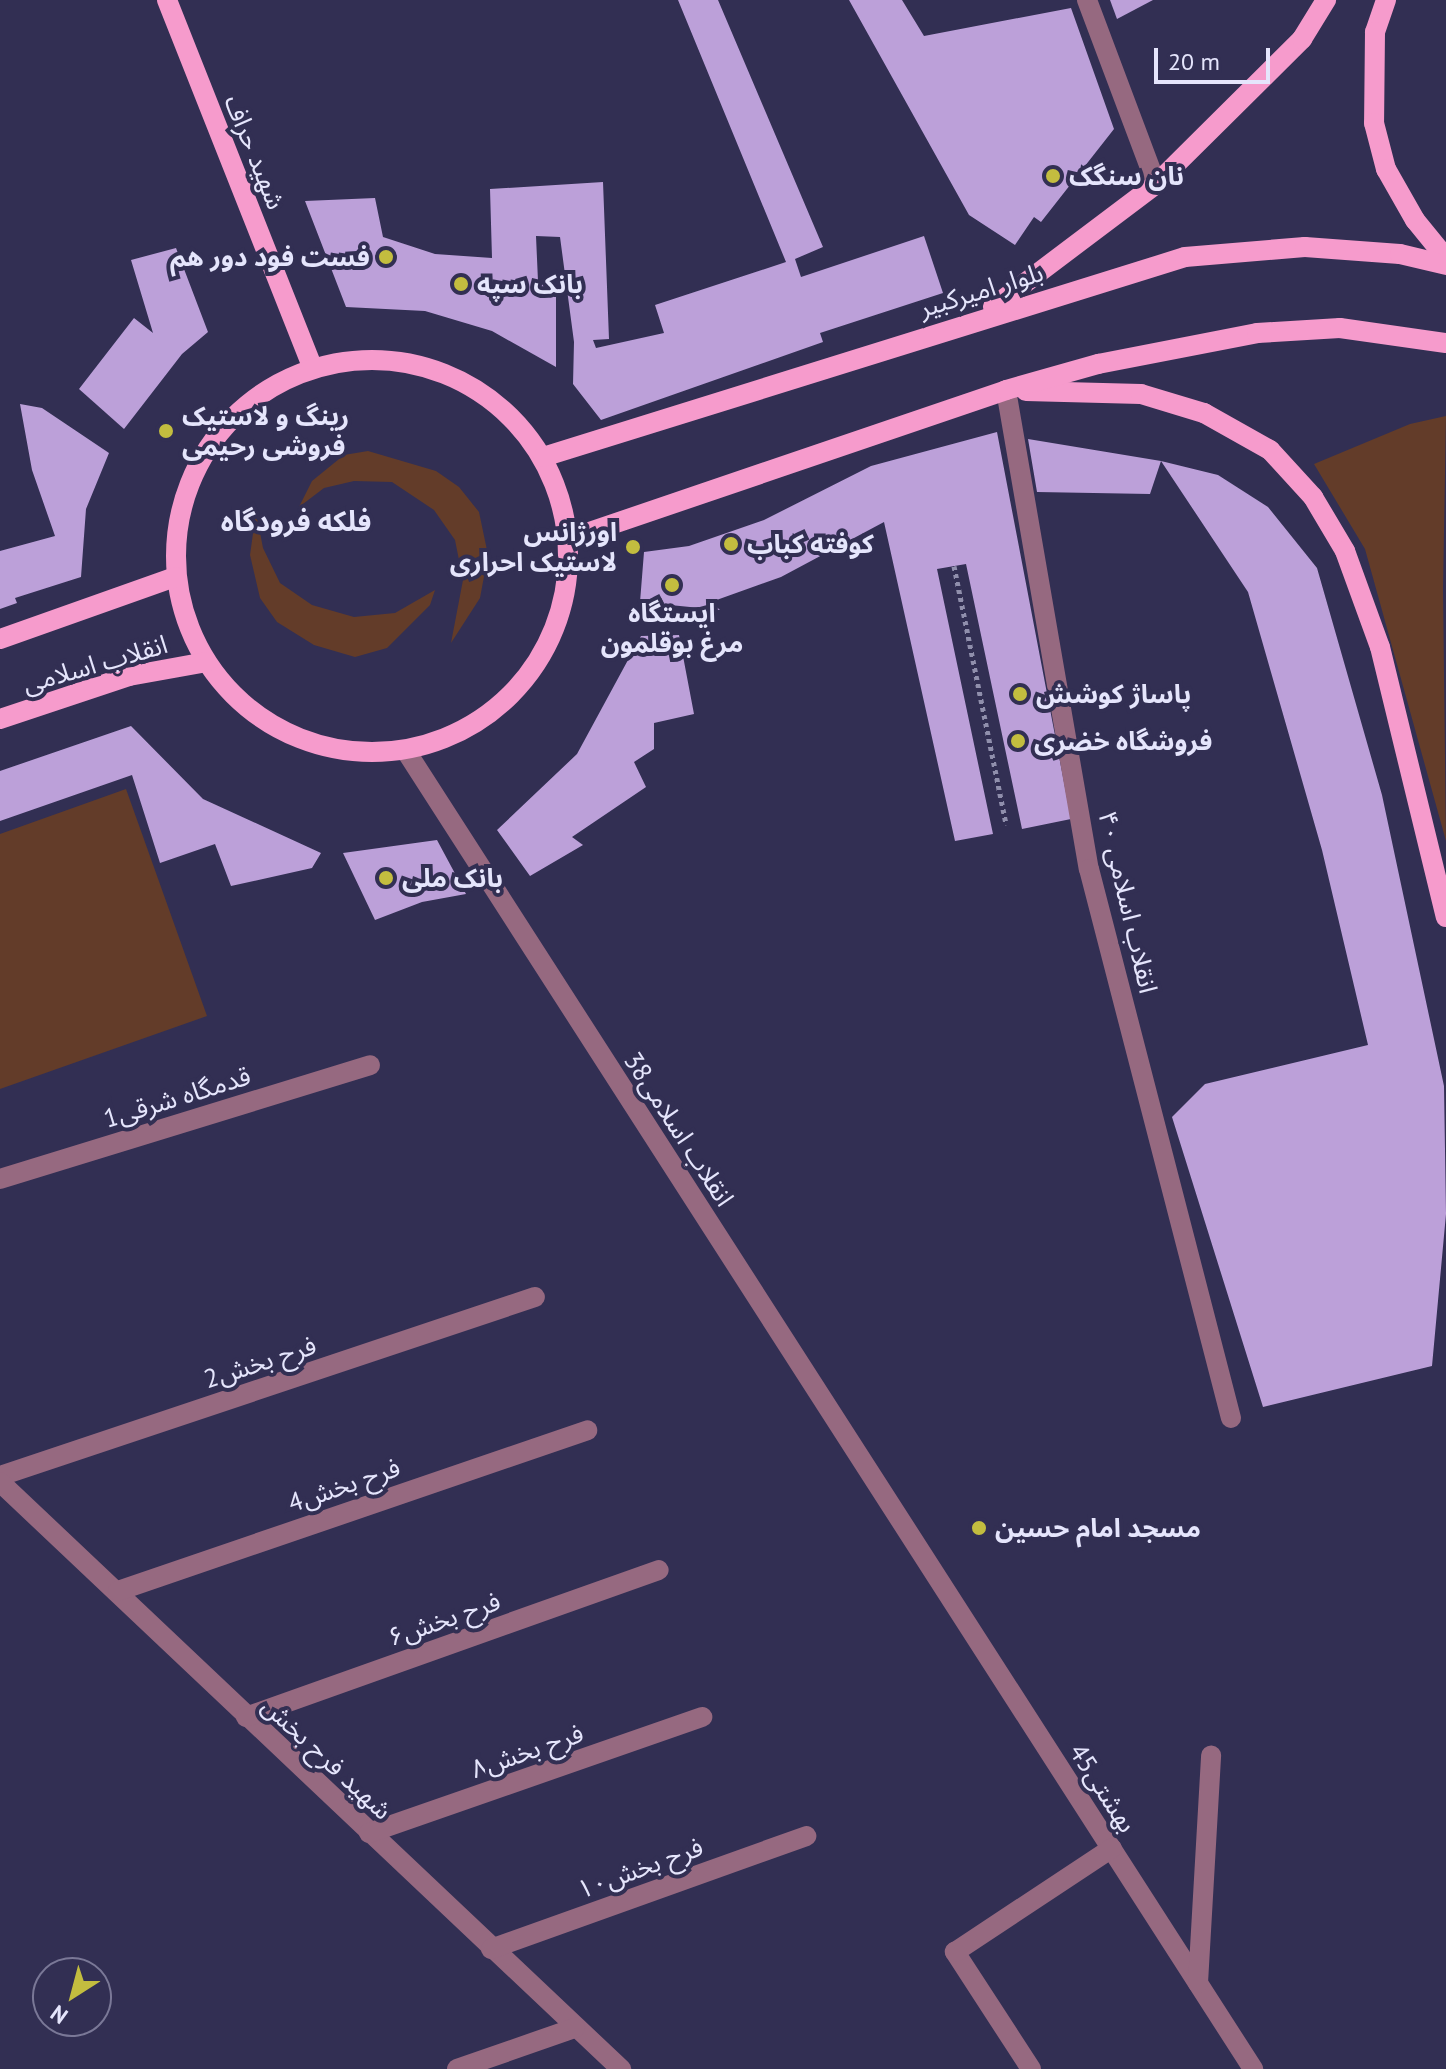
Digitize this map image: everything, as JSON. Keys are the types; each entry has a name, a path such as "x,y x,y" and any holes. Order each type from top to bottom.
{"main road":[{"name":"شهید حراف","path":"167,0 312,367"},
{"path":"981,316 1156,184 1302,39 1326,0"},
{"path":"1386,0 1375,32 1374,123 1386,169 1415,220 1446,258"},
{"name":"بلوار امیرکبیر","path":"543,457 981,316 1185,257 1255,248 1354,250 1446,265"},
{"path":"569,539 1006,390 1098,364 1257,333 1340,328 1446,343"},
{"path":"365,358 417,364 468,383 511,415 543,457 561,497 569,539 565,598 545,652 518,687 461,733 406,751 348,752 292,736 244,706 206,662 191,636 175,577 179,510 206,447 252,399 312,367 365,358"},
{"path":"1006,390 1141,394 1204,413 1270,450 1313,497 1345,551 1380,647 1446,917"},
{"name":"انقلاب اسلامی","path":"0,639 175,577"},
{"name":"انقلاب اسلامی","path":"0,719 129,676 206,662"}],"street":[{"path":"1087,0 1156,184"},
{"name":"انقلاب اسلامی ۴۰","path":"1006,390 1089,869 1231,1418"},
{"name":"38انقلاب اسلامی","path":"406,751 910,1535"},
{"name":"1قدمگاه شرقی","path":"0,1179 370,1065"},
{"name":"2فرح بخش","path":"0,1476 535,1297"},
{"name":"4فرح بخش","path":"118,1591 587,1430"},
{"name":"شهید فرح بخش","path":"0,1482 621,2069"},
{"name":"بهشتی45","path":"910,1535 1253,2069"},
{"name":"فرح بخش۶","path":"246,1717 659,1570"},
{"name":"فرح بخش۸","path":"369,1833 702,1717"},
{"path":"1198,1983 1211,1755"},
{"name":"فرح بخش۱۰","path":"491,1949 806,1836"},
{"path":"1031,2069 955,1952 1112,1848"},
{"path":"457,2069 575,2028"}],"path":[{"path":"954,566 1006,825"}],"shaded area":[{"path":"1446,416 1443,590 1446,841 1365,549 1314,464 1410,424"},
{"path":"368,451 436,471 459,487 479,512 488,555 480,598 451,643 463,580 455,540 434,510 392,482 354,481 324,488 299,507 312,481 344,455"},
{"path":"256,512 263,548 280,583 312,605 354,617 395,613 435,590 430,605 387,648 355,657 314,645 277,622 260,598 250,555"},
{"path":"126,789 207,1016 0,1089 0,834"}],"building":[{"path":"678,0 718,0 823,247 795,259 801,277 924,236 943,293 820,333 823,342 601,420 573,384 574,342 560,237 536,236 538,281 556,280 556,367 492,331 425,311 346,307 305,201 375,198 383,237 435,254 492,258 490,189 603,182 609,339 593,340 596,348 664,333 655,305 786,262"},
{"path":"849,0 902,0 924,36 1071,8 1114,129 1041,222 1034,217 1015,245 969,215"},
{"path":"1110,0 1153,0 1117,19"},
{"path":"176,248 208,332 182,354 124,429 79,389 134,318 153,333 131,260"},
{"path":"20,404 42,408 109,453 86,509 81,577 15,598 17,603 0,609 0,551 55,536 32,470"},
{"name":"پاساژ کوشش","path":"997,432 1071,819 1022,829 966,564 937,569 993,834 955,841 884,522 781,577 711,602 720,610 640,602 644,552 689,546 764,520 871,466"},
{"path":"1028,439 1161,461 1150,494 1037,492"},
{"path":"1161,461 1218,475 1268,507 1317,568 1382,795 1444,1086 1446,1214 1432,1366 1263,1407 1172,1117 1205,1084 1368,1045 1322,850 1248,592"},
{"path":"679,635 694,714 654,723 654,749 634,762 646,787 572,837 583,845 530,876 497,830 577,754 641,636"},
{"path":"131,726 203,799 321,853 312,868 231,886 215,844 160,863 132,775 0,821 0,771"},
{"name":"بانک ملی","path":"437,840 466,894 422,902 375,920 343,853"}],"place":[{"name":"نان سنگک","path":"1053,176"},
{"name":"فست فود دور هم","path":"386,257"},
{"name":"بانک سپه","path":"461,284"},
{"name":"رینگ و لاستیک فروشی رحیمی","path":"166,431"},
{"name":"کوفته کباب","path":"731,544"},
{"name":"اورژانس لاستیک احرارى","path":"633,547"},
{"name":"ایستگاه مرغ بوقلمون","path":"672,585"},
{"name":"پاساژ کوشش","path":"1020,694"},
{"name":"فروشگاه خضری","path":"1018,741"},
{"name":"بانک ملی","path":"386,878"},
{"name":"مسجد امام حسین","path":"979,1528"}],"district":[{"name":"فلکه فرودگاه","path":"296,521"}]}
